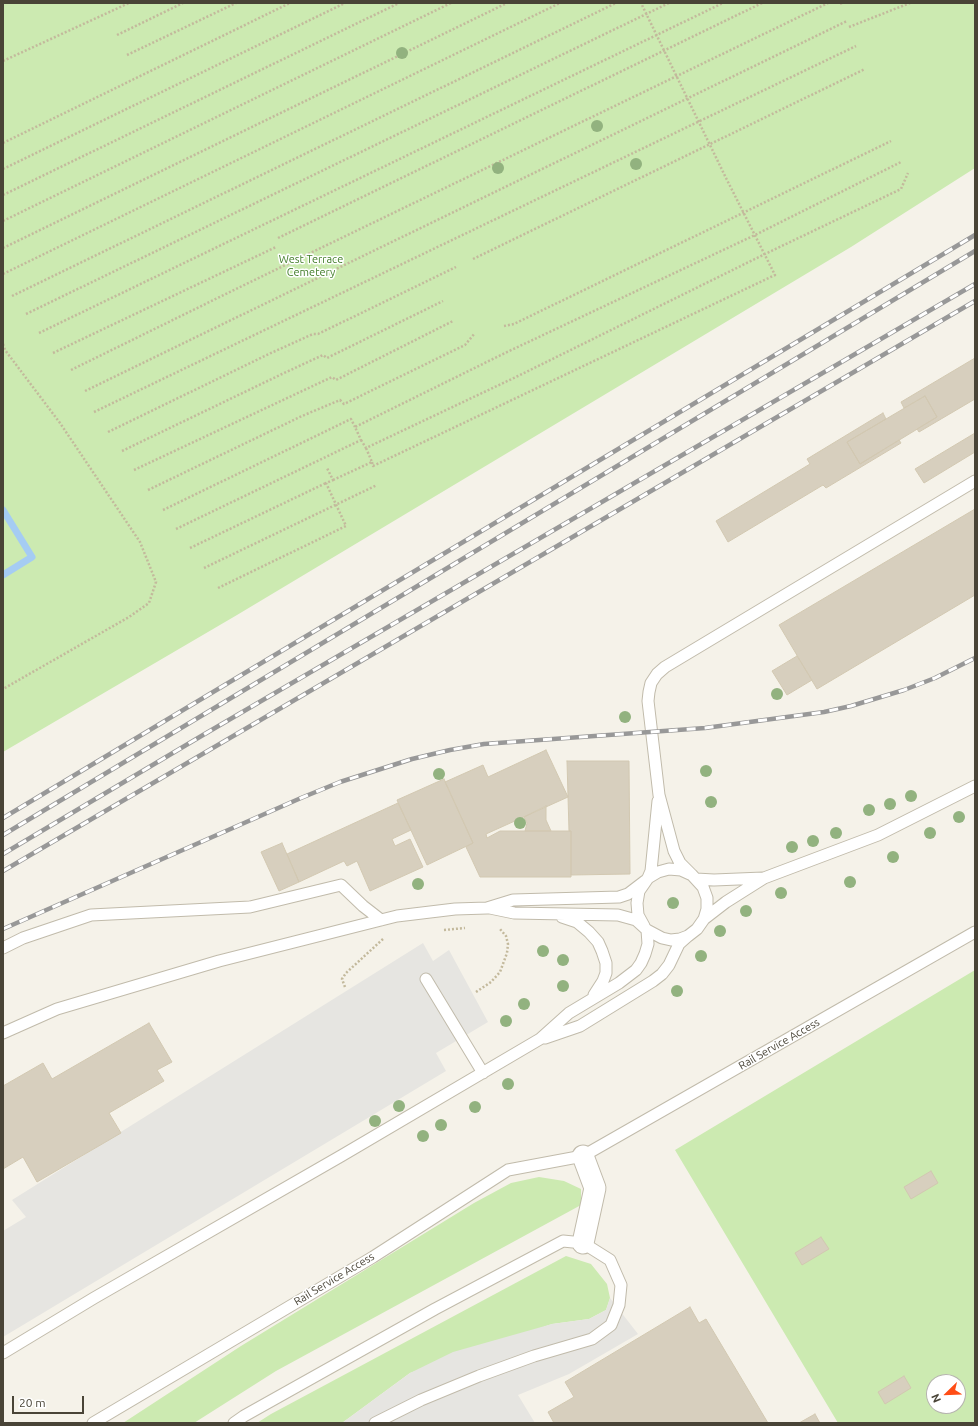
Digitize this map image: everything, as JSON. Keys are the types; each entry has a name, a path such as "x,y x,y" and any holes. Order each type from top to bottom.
{"street":[{"path":"583,1156 595,1188 583,1243"}],"lane":[{"path":"540,1039 580,1026 653,981 662,974 669,965 679,944 698,929 704,919 707,909 707,898 703,887 680,863 674,852 659,795 648,701 651,683 657,674 665,667 975,481"},
{"path":"704,919 726,902 764,878 878,835 975,786"},
{"path":"3,1353 94,1298 341,1156 540,1039 569,1013 619,983 638,966 645,954 648,944 645,928 638,915 637,903 639,891 651,871 659,795"},
{"path":"487,908 513,900 619,897 628,894 658,872 669,869 681,870 694,877 714,880 764,878"},
{"path":"3,948 23,938 91,915 250,907 341,885 380,920"},
{"path":"3,1033 57,1009 219,960 397,916 448,910 487,908 514,913 618,915 636,920 645,928 662,938 671,940 688,936"},
{"path":"547,914 564,917 577,922 598,942 606,963 606,973 604,981 590,1000"},
{"name":"Rail Service Access","path":"93,1423 373,1257 508,1170 583,1156 975,932"},
{"path":"426,979 482,1073"},
{"path":"234,1423 415,1320 563,1241 583,1243 610,1260 621,1284 619,1305 611,1325 592,1339 534,1356 479,1376 421,1400 375,1423"}],"path":[{"path":"3,61 129,3"},
{"path":"117,35 182,3"},
{"path":"127,55 236,3"},
{"path":"3,142 290,3"},
{"path":"3,168 345,3"},
{"path":"3,195 399,3"},
{"path":"3,221 451,3"},
{"path":"3,248 507,3"},
{"path":"3,274 560,3"},
{"path":"12,296 616,3"},
{"path":"163,510 352,419 373,466 775,275 698,122 641,3"},
{"path":"26,314 669,3"},
{"path":"39,334 723,3"},
{"path":"278,238 762,3"},
{"path":"71,370 828,3"},
{"path":"849,27 910,3"},
{"path":"85,391 847,21"},
{"path":"94,412 856,46"},
{"path":"472,259 866,69"},
{"path":"504,326 514,324 891,141"},
{"path":"355,427 505,353 755,235 901,162"},
{"path":"366,448 518,376 765,254 901,189 908,173"},
{"path":"53,353 276,246"},
{"path":"108,432 271,352 313,334 318,334 456,267"},
{"path":"122,451 322,355 327,358 444,301"},
{"path":"134,470 332,376 336,380 453,321"},
{"path":"148,490 302,416 340,400 344,404 465,345 475,333"},
{"path":"3,344 5,350 60,423 140,542 156,582 149,602 129,618 3,689"},
{"path":"176,529 361,440"},
{"path":"190,548 372,462"},
{"path":"327,468 332,480"},
{"path":"218,588 346,526 326,483"},
{"path":"204,568 377,485"},
{"path":"439,931 470,928"},
{"path":"476,992 491,982 500,972 507,953 508,944 506,936 502,930 497,928"},
{"path":"345,986 342,979 346,973 386,936"}],"green space":[{"name":"West Terrace Cemetery","path":"3,3 975,3 975,168 851,247 237,615 3,752"},
{"path":"975,970 975,1423 838,1423 675,1150"},
{"path":"539,1177 564,1181 581,1189 581,1205 276,1371 194,1423 123,1423 241,1346 474,1203 511,1183"},
{"path":"566,1256 591,1264 607,1284 610,1298 606,1310 589,1319 552,1324 410,1373 342,1423 257,1423 271,1414"}],"shaded area":[{"path":"423,943 433,961 449,950 488,1022 436,1053 446,1071 3,1337 3,1231 26,1217 12,1200"},
{"path":"610,1298 638,1334 569,1374 518,1395 535,1423 342,1423 410,1373 453,1352 552,1324 589,1319 606,1310"}],"building":[{"path":"975,358 975,399 919,432 917,429 937,417 925,396 904,408 901,402"},
{"path":"925,396 937,417 860,464 847,442"},
{"path":"883,413 886,419 847,442 860,464 899,440 901,443 826,488 823,485 728,542 716,521 810,464 807,459"},
{"path":"975,433 975,452 924,483 915,469"},
{"path":"975,509 975,595 817,689 779,625"},
{"path":"797,656 812,680 787,695 772,671"},
{"path":"546,750 568,797 486,834 487,838 500,831 571,831 571,877 480,877 466,847 473,843 445,782 483,765 488,777"},
{"path":"567,761 629,761 630,874 571,875 571,831 569,831"},
{"path":"444,779 473,843 427,865 397,800"},
{"path":"398,803 411,830 392,839 395,846 410,839 423,867 370,891 357,861 347,866 344,861 299,882 287,854"},
{"path":"546,806 546,820 551,831 525,831 527,823 524,817"},
{"path":"282,843 299,882 279,891 261,852"},
{"path":"149,1023 172,1062 157,1070 164,1081 109,1113 121,1133 37,1182 23,1157 3,1169 3,1086 43,1063 52,1079"},
{"path":"931,1171 938,1183 911,1199 904,1187"},
{"path":"821,1237 829,1249 802,1265 795,1253"},
{"path":"690,1307 699,1323 706,1319 768,1423 554,1423 548,1412 574,1397 565,1382"},
{"path":"904,1376 911,1388 885,1404 878,1392"},
{"path":"815,1414 820,1423 799,1423"}],"waterway":[{"path":"3,510 32,557 3,575"}],"railway":[{"path":"3,818 975,235"},
{"path":"3,835 975,251"},
{"path":"3,854 203,735 975,284"},
{"path":"3,871 975,301"},
{"path":"3,929 301,798 340,782 412,759 484,744 705,728 824,712 851,706 904,690 935,678 975,658"}]}
